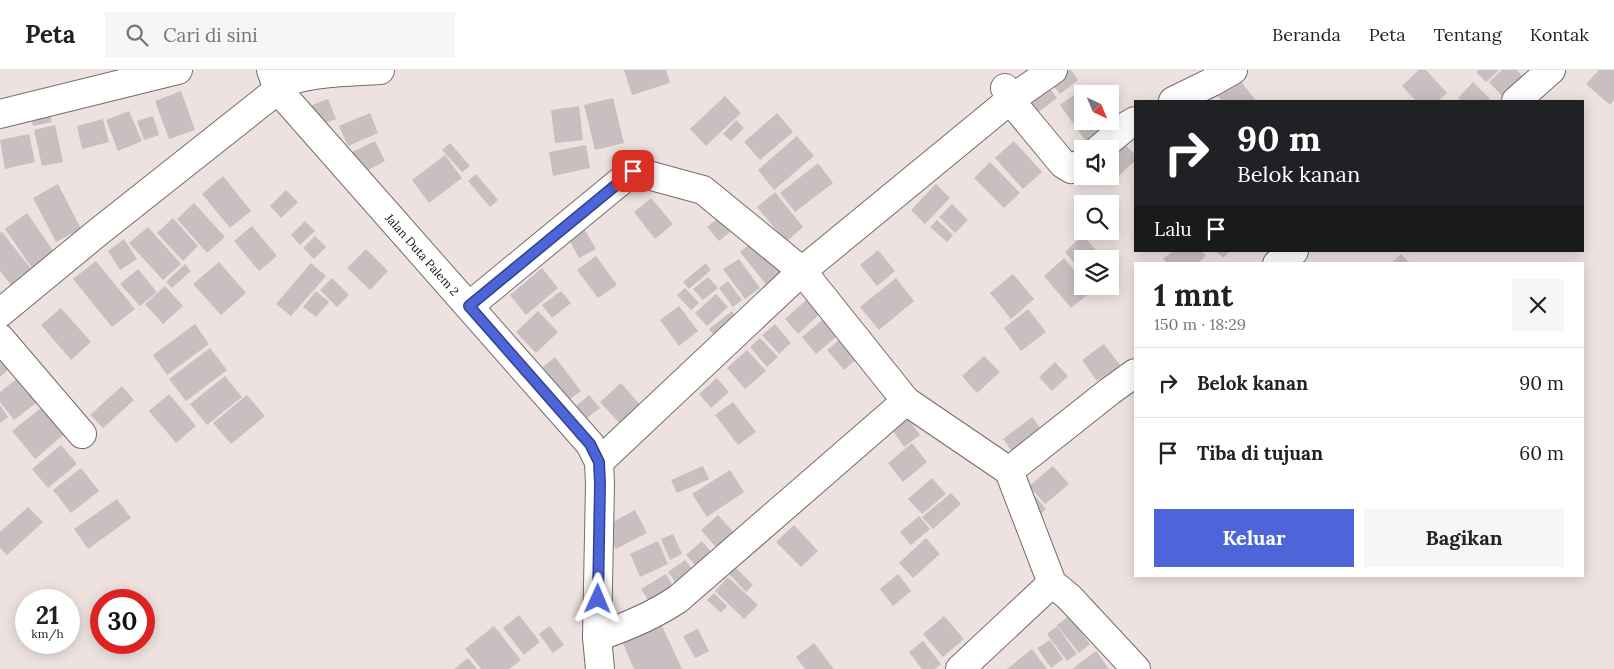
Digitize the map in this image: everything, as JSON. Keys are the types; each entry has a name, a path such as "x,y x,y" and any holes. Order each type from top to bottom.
{"street":[{"path":"0,114 178,70"},
{"path":"0,312 97,233 275,80 289,81 297,78 380,70"},
{"path":"599,462 802,271 1007,94 1053,70"},
{"path":"1176,100 1233,70"},
{"path":"1517,100 1551,70"},
{"name":"Jalan Duta Palem 2","path":"275,80 590,444 599,462 600,484 598,637 600,669"},
{"path":"1007,94 1062,164 1071,169 1074,167"},
{"path":"1112,140 1133,125"},
{"path":"469,306 633,171 703,190 802,271 906,401 1009,471 1052,583 1069,597 1136,669"},
{"path":"1263,252 1274,262"},
{"path":"1279,262 1293,252"},
{"path":"0,338 82,434"},
{"path":"1009,471 1134,374"},
{"path":"598,637 660,611 678,599 906,401"},
{"path":"960,669 1052,583"}],"building":[{"path":"624,70 666,70 670,83 632,95"},
{"path":"1069,70 1078,80 1060,94 1052,84"},
{"path":"1419,70 1426,70 1447,93 1439,100 1415,100 1402,86"},
{"path":"1479,70 1499,70 1486,82 1476,72"},
{"path":"1502,70 1517,70 1524,78 1503,97 1489,82"},
{"path":"1599,70 1614,70 1614,101 1610,105 1586,84"},
{"path":"1240,80 1255,100 1221,100 1218,96"},
{"path":"1044,81 1057,98 1029,119 1016,102"},
{"path":"1473,82 1490,99 1460,100 1458,98"},
{"path":"181,91 195,130 169,139 155,101"},
{"path":"1074,95 1074,125 1060,105"},
{"path":"725,96 741,113 706,146 690,129"},
{"path":"613,98 624,143 595,150 584,105"},
{"path":"328,99 336,119 315,127 307,107"},
{"path":"579,106 583,140 555,143 551,110"},
{"path":"129,111 142,141 118,151 106,120"},
{"path":"50,113 52,122 33,126 31,117"},
{"path":"370,113 378,133 348,146 339,126"},
{"path":"777,113 793,132 760,160 744,142"},
{"path":"153,116 159,135 144,140 137,121"},
{"path":"103,119 109,142 82,149 77,126"},
{"path":"736,120 744,128 731,141 723,134"},
{"path":"55,125 63,162 42,166 34,130"},
{"path":"1078,130 1109,130 1111,133 1100,140 1085,140"},
{"path":"29,134 35,162 5,169 0,140"},
{"path":"797,136 814,156 774,190 758,170"},
{"path":"1118,136 1134,154 1134,162 1119,175 1119,140 1116,140"},
{"path":"375,141 385,161 359,175 348,154"},
{"path":"1014,141 1042,172 1023,189 995,158"},
{"path":"450,143 470,166 462,172 442,150"},
{"path":"586,145 590,168 553,176 549,152"},
{"path":"445,155 462,178 429,203 412,180"},
{"path":"990,162 1020,193 1004,208 974,178"},
{"path":"818,163 833,183 795,212 780,193"},
{"path":"476,174 498,200 490,207 468,181"},
{"path":"223,176 251,211 230,228 202,194"},
{"path":"58,184 81,229 56,242 33,198"},
{"path":"936,184 950,198 925,224 911,210"},
{"path":"286,190 298,202 281,218 270,206"},
{"path":"775,192 803,227 786,242 757,207"},
{"path":"651,198 673,224 655,239 634,212"},
{"path":"194,203 225,237 207,253 177,219"},
{"path":"952,204 968,220 955,233 939,217"},
{"path":"27,213 54,252 32,268 5,229"},
{"path":"173,218 198,246 183,261 157,233"},
{"path":"718,218 730,232 719,241 707,227"},
{"path":"937,220 953,235 947,242 930,227"},
{"path":"305,221 315,231 300,245 291,235"},
{"path":"252,226 277,256 259,271 234,241"},
{"path":"148,227 181,264 163,280 129,243"},
{"path":"585,230 596,249 579,258 569,239"},
{"path":"2,232 32,270 12,286 0,271 0,233"},
{"path":"315,236 326,247 314,259 303,248"},
{"path":"124,239 137,259 120,270 108,251"},
{"path":"755,240 784,276 769,288 740,252"},
{"path":"1078,240 1087,240 1096,250 1074,250 1074,263 1065,252"},
{"path":"366,249 388,271 370,290 347,268"},
{"path":"878,250 895,271 877,286 860,265"},
{"path":"1172,252 1203,252 1206,256 1199,262 1166,262 1163,259"},
{"path":"1217,252 1229,252 1223,258"},
{"path":"1401,254 1409,262 1392,262"},
{"path":"596,256 617,285 598,298 577,270"},
{"path":"1064,258 1074,270 1074,295 1087,295 1071,308 1044,276"},
{"path":"739,259 760,288 745,299 723,269"},
{"path":"96,261 135,309 112,327 73,279"},
{"path":"219,262 246,293 221,315 193,284"},
{"path":"311,263 326,276 291,316 276,304"},
{"path":"706,263 711,270 689,289 683,282"},
{"path":"185,264 191,271 172,288 166,282"},
{"path":"542,268 558,288 526,315 510,295"},
{"path":"138,269 157,292 140,306 120,284"},
{"path":"1013,274 1034,299 1011,319 990,293"},
{"path":"708,277 718,288 703,300 693,289"},
{"path":"332,278 349,295 337,307 320,290"},
{"path":"896,278 914,301 879,330 860,307"},
{"path":"728,281 742,300 733,307 719,288"},
{"path":"165,286 183,306 163,324 145,304"},
{"path":"685,288 699,303 691,310 677,295"},
{"path":"316,291 329,302 316,317 303,307"},
{"path":"561,291 571,303 552,318 542,305"},
{"path":"716,294 728,307 707,326 695,313"},
{"path":"812,295 825,309 798,334 785,319"},
{"path":"679,306 698,331 679,346 660,320"},
{"path":"61,308 91,342 71,360 41,325"},
{"path":"1028,309 1046,332 1021,351 1004,328"},
{"path":"538,311 558,332 536,353 516,332"},
{"path":"732,311 738,319 715,336 709,329"},
{"path":"828,315 842,332 816,354 802,337"},
{"path":"195,324 209,344 167,375 153,355"},
{"path":"775,324 791,343 779,354 762,335"},
{"path":"760,338 778,357 767,367 750,347"},
{"path":"840,339 857,359 844,370 827,350"},
{"path":"1104,344 1120,365 1097,381 1082,360"},
{"path":"210,348 227,370 186,401 169,379"},
{"path":"747,350 766,371 745,389 727,368"},
{"path":"0,356 10,368 0,377"},
{"path":"984,356 1000,372 977,393 962,376"},
{"path":"555,357 581,391 558,408 533,375"},
{"path":"1055,362 1068,376 1052,391 1039,377"},
{"path":"20,376 40,400 14,420 0,402 0,392"},
{"path":"225,376 242,397 207,425 190,404"},
{"path":"717,378 729,392 711,408 699,394"},
{"path":"621,383 642,407 621,425 600,402"},
{"path":"122,386 134,400 103,428 90,415"},
{"path":"169,394 196,426 176,443 149,411"},
{"path":"247,395 265,416 231,444 213,423"},
{"path":"589,395 600,408 582,422 572,409"},
{"path":"733,402 756,432 738,445 715,415"},
{"path":"46,404 68,431 35,459 12,431"},
{"path":"0,405 8,417 0,423"},
{"path":"907,417 920,435 904,447 891,428"},
{"path":"1032,417 1043,432 1014,454 1003,439"},
{"path":"912,443 927,462 903,482 888,463"},
{"path":"61,445 77,464 48,488 32,469"},
{"path":"703,466 709,479 677,493 671,480"},
{"path":"1053,466 1069,484 1045,504 1029,486"},
{"path":"81,468 99,491 71,513 53,490"},
{"path":"730,470 744,492 707,517 692,494"},
{"path":"932,478 946,494 922,514 908,499"},
{"path":"1029,489 1046,509 1038,517"},
{"path":"951,493 961,504 933,529 922,517"},
{"path":"117,499 131,518 88,549 74,529"},
{"path":"28,507 43,522 7,555 0,548 0,532"},
{"path":"635,510 647,533 616,549 604,527"},
{"path":"718,515 738,537 721,553 701,530"},
{"path":"919,516 930,529 911,545 900,532"},
{"path":"794,525 818,551 801,567 776,542"},
{"path":"673,534 682,554 670,560 661,539"},
{"path":"926,538 940,554 913,578 899,563"},
{"path":"658,541 668,564 640,577 630,554"},
{"path":"702,541 718,560 703,574 686,555"},
{"path":"685,560 699,578 681,591 668,572"},
{"path":"736,568 753,585 746,592 729,574"},
{"path":"666,574 677,593 653,608 641,589"},
{"path":"898,574 911,591 893,606 880,589"},
{"path":"728,577 758,605 744,619 715,591"},
{"path":"714,593 727,606 721,613 707,600"},
{"path":"519,615 540,642 524,655 503,628"},
{"path":"944,616 964,639 943,657 923,634"},
{"path":"1069,616 1090,644 1079,653 1057,625"},
{"path":"661,624 682,669 634,669 622,641"},
{"path":"494,626 521,660 509,669 481,669 465,649"},
{"path":"550,626 564,645 553,653 539,634"},
{"path":"1057,626 1077,654 1067,661 1047,634"},
{"path":"698,629 709,651 695,658 683,636"},
{"path":"1050,640 1063,659 1051,668 1037,648"},
{"path":"923,641 941,664 935,669 922,669 909,652"},
{"path":"814,643 834,669 805,669 796,657"},
{"path":"1032,649 1047,669 1007,669"},
{"path":"1096,651 1109,669 1072,669"},
{"path":"468,658 477,669 454,669"}],"route":[{"path":"598,599 599,462 590,444 469,306 633,171"}]}
